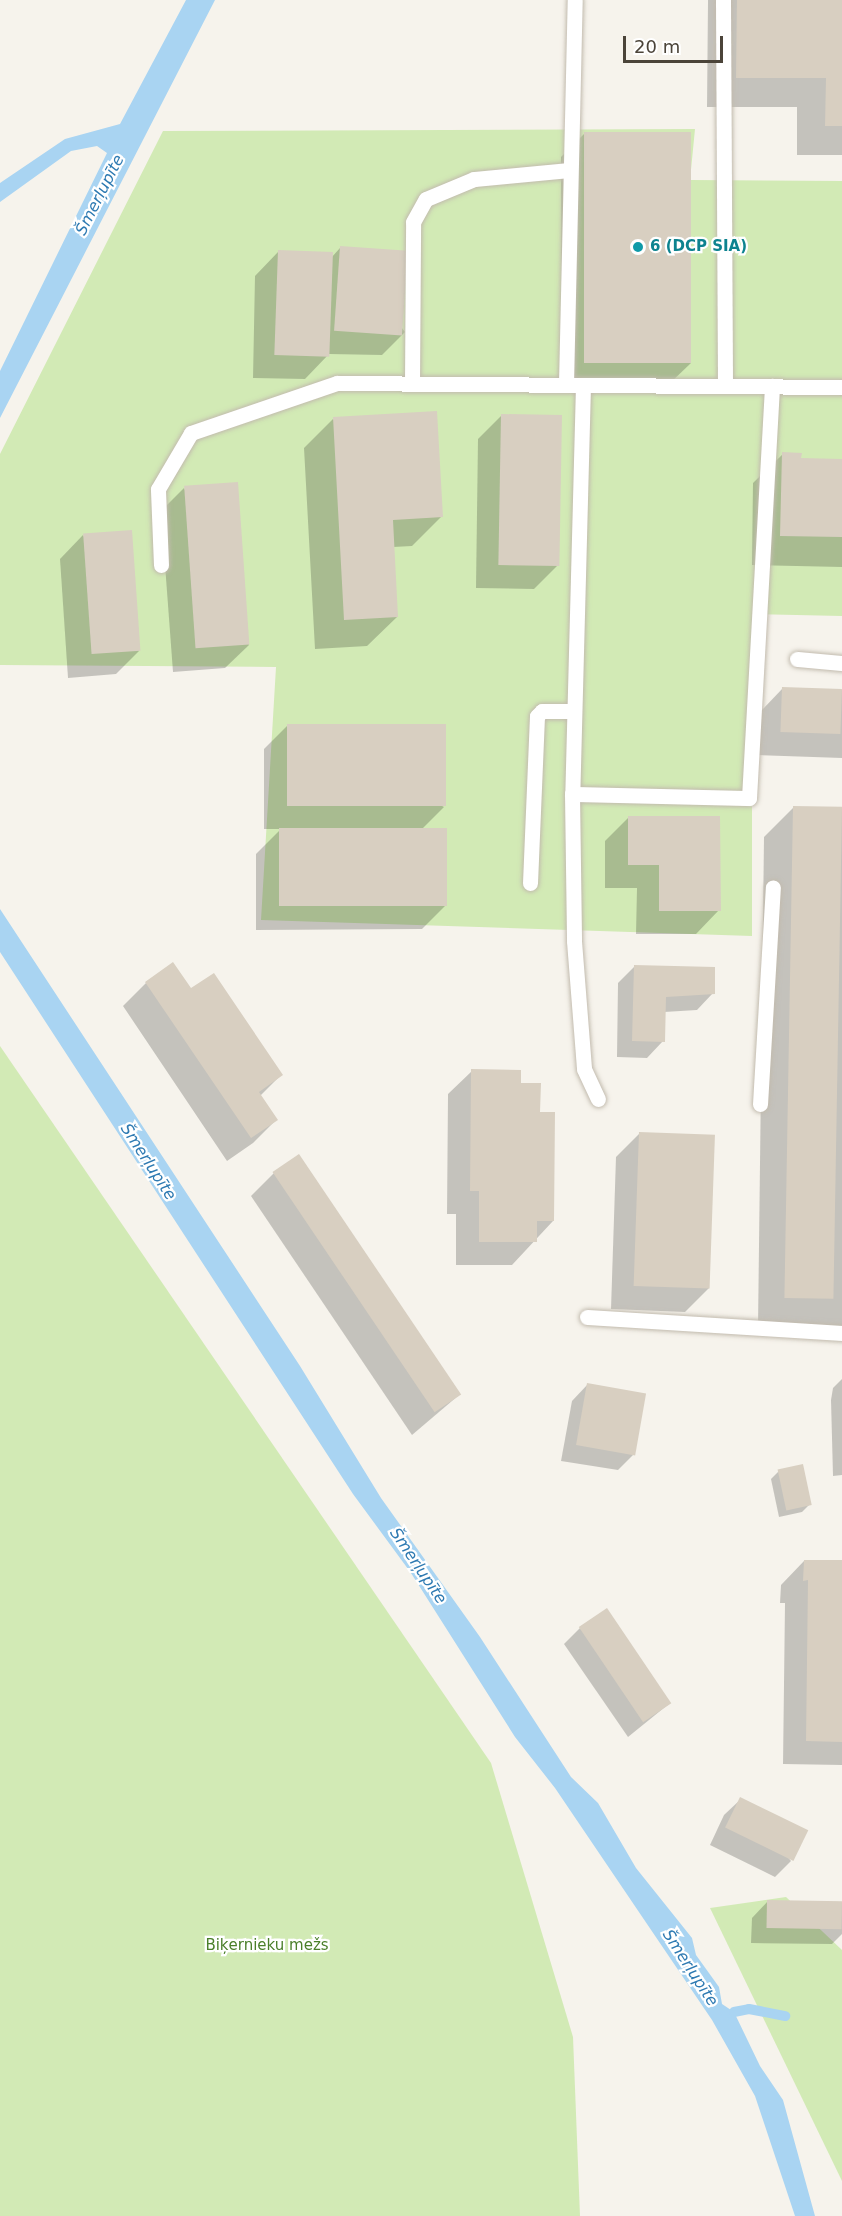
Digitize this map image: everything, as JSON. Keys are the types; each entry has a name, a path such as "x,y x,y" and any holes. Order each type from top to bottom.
{"lane":[{"path":"566,384 575,0"},
{"path":"723,0 725,386"},
{"path":"412,383 413,222 426,199 474,179 570,170"},
{"path":"161,565 158,489 191,433 337,383 842,387"},
{"path":"583,385 572,794 574,941 584,1069 597,1099"},
{"path":"572,794 749,798 772,386"},
{"path":"797,659 842,663"},
{"path":"530,883 537,716 542,711 574,711"},
{"path":"760,1104 773,887"},
{"path":"587,1317 842,1333"}],"green space":[{"path":"695,129 690,180 842,181 842,616 752,614 752,936 261,920 276,667 0,665 0,454 163,131"},
{"name":"Biķernieku mežs","path":"0,1046 491,1763 573,2037 580,2216 0,2216"},
{"path":"786,1897 842,1950 842,2181 710,1908"}],"water":[{"name":"Šmerļupīte","path":"186,0 215,0 0,418 0,371 107,153 97,146 71,151 0,202 0,183 65,139 120,124"},
{"name":"Šmerļupīte","path":"0,909 300,1366 381,1498 480,1637 571,1777 598,1803 636,1868 692,1938 696,1955 719,1987 722,2004 734,2012 760,2066 783,2100 815,2216 795,2216 755,2096 712,2020 555,1788 515,1737 411,1573 353,1494 0,952"}],"building":[{"path":"737,0 842,0 842,126 825,126 826,78 736,78"},
{"name":"6 (DCP SIA)","path":"584,132 691,132 691,363 584,363"},
{"path":"340,246 408,251 402,336 334,331"},
{"path":"278,250 333,252 329,357 274,355"},
{"path":"437,411 443,517 393,520 398,617 344,620 333,417"},
{"path":"501,414 562,415 559,566 498,565"},
{"path":"782,452 802,453 801,458 842,459 842,537 780,536"},
{"path":"238,482 249,645 196,648 184,486"},
{"path":"132,530 140,651 92,654 83,533"},
{"path":"782,687 842,689 840,734 780,732"},
{"path":"287,724 446,724 446,806 287,806"},
{"path":"793,806 842,807 833,1299 784,1298"},
{"path":"628,816 720,816 721,911 659,911 659,865 628,865"},
{"path":"279,828 447,828 447,906 279,906"},
{"path":"173,962 191,988 214,973 283,1075 259,1092 278,1120 251,1138 145,982"},
{"path":"634,965 715,967 715,994 666,997 665,1042 632,1041"},
{"path":"471,1069 521,1070 521,1083 541,1083 540,1112 555,1112 554,1221 537,1221 537,1242 479,1242 479,1191 470,1191"},
{"path":"639,1132 715,1135 710,1289 634,1286"},
{"path":"299,1154 461,1394 435,1412 272,1172"},
{"path":"587,1383 646,1393 635,1455 576,1445"},
{"path":"803,1464 812,1505 786,1510 778,1469"},
{"path":"804,1560 842,1560 842,1742 806,1741 808,1580 803,1581"},
{"path":"607,1608 671,1703 643,1722 579,1627"},
{"path":"740,1797 808,1830 793,1861 725,1828"},
{"path":"767,1900 842,1901 841,1929 767,1928"}],"waterway":[{"path":"734,2012 749,2009 785,2016"}],"place":[{"name":"6 (DCP SIA)","path":"638,247"}]}
